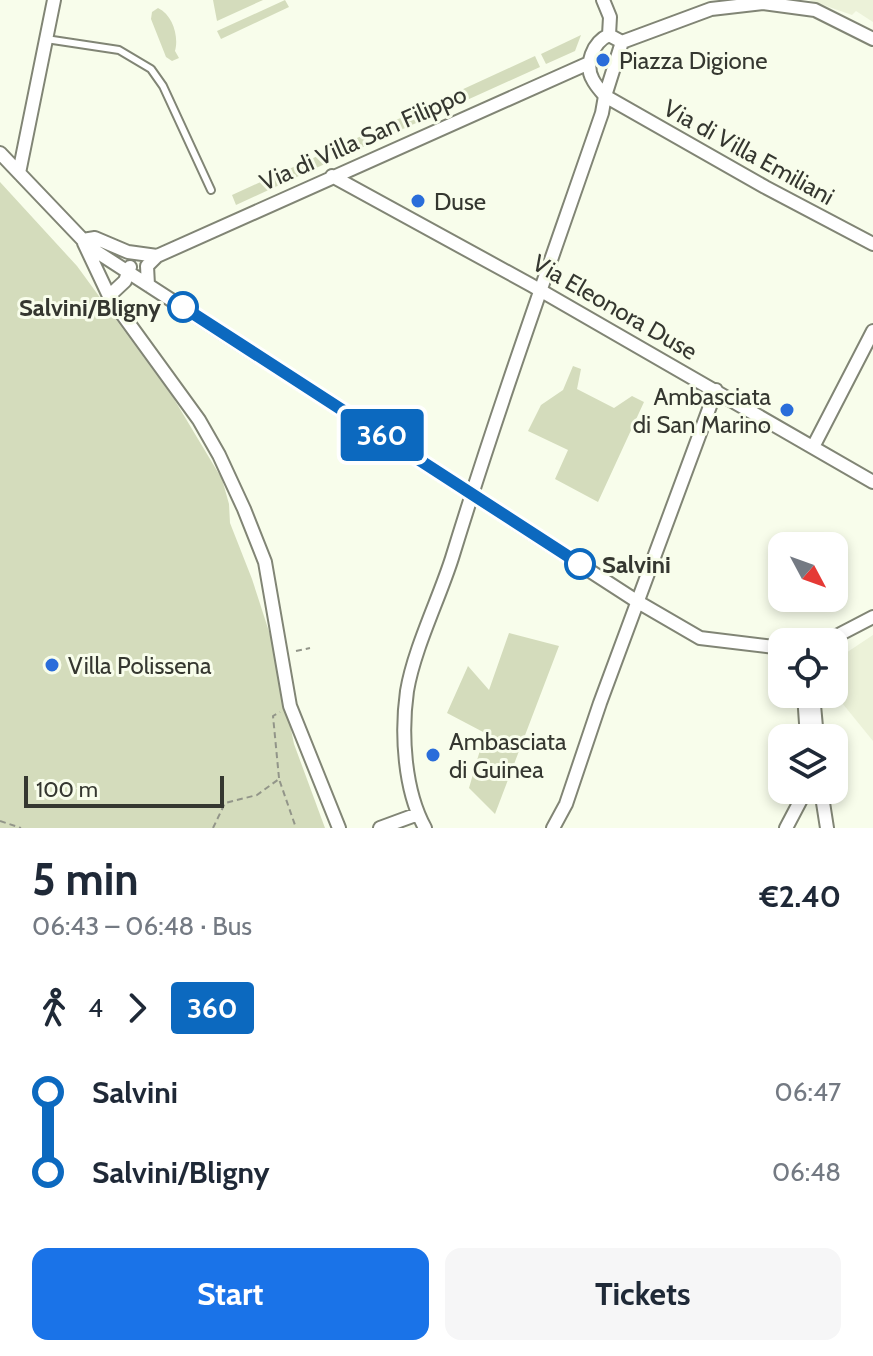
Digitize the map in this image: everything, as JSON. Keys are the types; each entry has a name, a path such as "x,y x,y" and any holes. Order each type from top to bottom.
{"street":[{"path":"19,173 54,0"},
{"path":"603,0 611,19 609,35 597,44 589,63 591,78 605,96"},
{"path":"609,35 622,42 711,9 763,3 815,10 873,39"},
{"path":"425,828 418,814 409,774 405,732 408,689 602,113 622,42"},
{"name":"Via di Villa San Filippo","path":"157,256 589,63"},
{"name":"Via di Villa Emiliani","path":"605,96 873,244"},
{"path":"0,153 83,240 638,602 700,638 768,646"},
{"name":"Via Eleonora Duse","path":"332,176 541,291 873,482"},
{"path":"83,240 95,238 128,252 157,256"},
{"path":"83,240 109,296 199,420 244,509 265,562 290,706 339,828"},
{"path":"109,296 130,273 128,252"},
{"path":"148,285 147,266 157,256"},
{"path":"813,447 873,331"},
{"path":"553,828 566,804 716,390"},
{"path":"848,630 873,617"},
{"path":"787,828 799,804"},
{"path":"823,804 827,828"},
{"path":"380,828 418,814"}],"lane":[{"path":"46,39 119,50 151,69 163,86 211,190"}],"path":[{"path":"282,654 310,648"},
{"path":"290,706 273,716 279,779 296,828"},
{"path":"213,828 225,803 257,795 279,779"},
{"path":"0,821 21,828"}],"shaded area":[{"path":"213,0 263,0 217,21"},
{"path":"285,0 289,7 221,39 217,31"},
{"path":"809,0 873,0 873,22 856,11 852,15"},
{"path":"158,8 168,16 175,33 175,51 179,58 172,61 166,57 151,19 152,12"},
{"path":"581,35 575,51 546,64 541,54"},
{"path":"535,56 540,67 361,148 357,138"},
{"path":"322,154 327,163 236,205 232,195"},
{"path":"0,182 77,266 174,399 222,479 229,504 230,523 274,647 294,744 325,828 0,828"},
{"path":"573,366 581,369 577,389 614,408 632,396 644,402 598,502 555,479 568,450 528,431 541,405 563,390"},
{"path":"509,633 559,646 495,814 469,788 485,733 447,713 468,666 489,690"},
{"path":"873,635 873,741 846,708 848,652"}],"bus line":[{"name":"360","path":"183,307 580,564"}],"place":[{"name":"Piazza Digione","path":"603,60"},
{"name":"Duse","path":"418,201"},
{"name":"Salvini/Bligny","path":"183,307"},
{"name":"Ambasciata di San Marino","path":"787,410"},
{"name":"Salvini","path":"580,564"},
{"name":"Villa Polissena","path":"52,665"},
{"name":"Ambasciata di Guinea","path":"433,755"}]}
